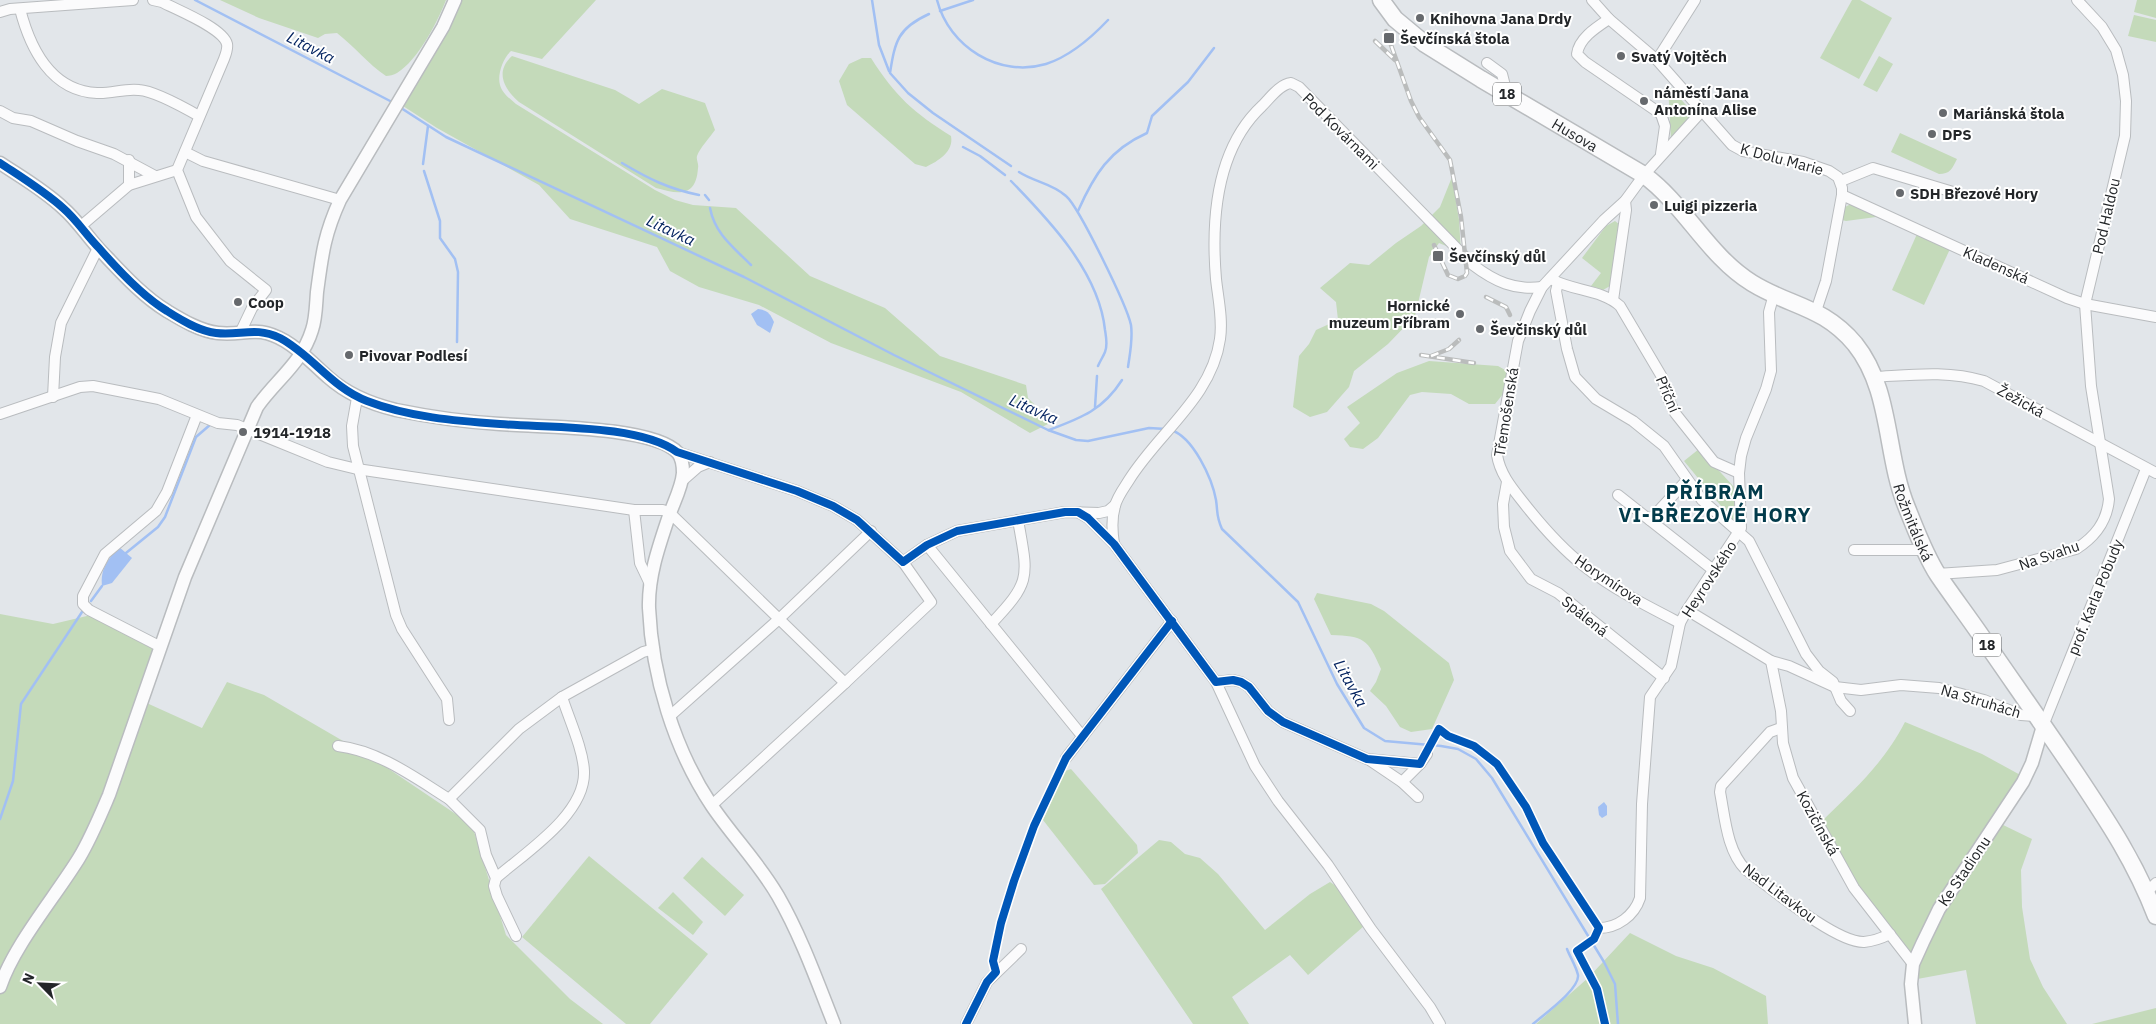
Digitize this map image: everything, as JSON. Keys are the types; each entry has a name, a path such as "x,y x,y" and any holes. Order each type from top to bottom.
{"main road":[{"name":"Husova","path":"1381,0 1395,19 1410,33 1507,94 1644,175"},
{"name":"Rožmitálská","path":"1644,175 1664,191 1704,240 1746,278 1774,294 1816,311 1836,325 1856,346 1874,378 1901,492 1937,574 2040,721 2151,888 2156,916"}],"street":[{"path":"0,12 20,8 133,0"},
{"path":"153,0 162,2 222,34 226,43 227,52 177,170 196,217 230,261 266,290 252,308 241,332"},
{"path":"0,987 17,952 80,856 96,825 109,795 185,577 257,407 269,390 303,354 313,329 326,234 340,200 443,27 455,0"},
{"name":"K Dolu Marie","path":"1592,0 1609,19 1657,60 1737,149 1803,162 1834,174 1841,182 1842,195 1826,281 1816,311"},
{"path":"1657,60 1694,0"},
{"name":"Pod Haldou","path":"2077,0 2102,27 2116,50 2124,74 2126,101 2125,136 2085,304 2091,386 2101,445"},
{"path":"20,8 23,22 37,52 50,73 62,83 73,88 98,93 142,90 199,116"},
{"path":"1609,19 1587,37 1580,45 1577,54 1585,62 1661,114 1665,126 1661,155"},
{"path":"1487,63 1502,74 1507,94"},
{"name":"Pod Kovárnami","path":"1115,504 1136,470 1191,402 1218,353 1221,337 1215,244 1218,198 1223,171 1238,136 1254,114 1287,83 1299,87 1473,265 1491,278 1510,286 1522,289 1542,287"},
{"path":"0,111 13,118 31,121 129,160 155,176"},
{"name":"Třemošenská","path":"1508,482 1498,463 1497,456 1510,381 1518,342 1542,287 1554,281 1604,220 1625,201 1661,155 1702,111"},
{"path":"185,152 203,161 340,200"},
{"path":"129,160 129,185"},
{"path":"0,164 41,190 64,208 98,248 142,291 166,311 210,332 225,333 254,330 267,332 290,344 329,378 357,398 401,411 456,420 578,428 626,434 654,440 677,452 797,491 832,506 857,520 871,531 903,562 930,602 712,805"},
{"path":"1841,182 1873,168 1953,192"},
{"path":"81,226 129,185 177,170"},
{"name":"Kladenská","path":"1842,195 2067,298 2085,304 2156,318"},
{"path":"1625,201 1626,210 1613,300 1554,281 1569,357 1575,377 1596,399 1649,432 1664,446 1702,500 1738,534 1749,541 1806,654 1819,671 1834,682 1841,701 1850,711"},
{"path":"53,397 55,358 61,323 98,248"},
{"name":"Heyrovského","path":"1598,928 1626,918 1637,906 1640,898 1642,804 1650,697 1671,666 1680,624 1686,610 1738,534 1742,522 1739,474 1746,438 1771,372 1769,312 1774,294"},
{"name":"Příční","path":"1613,300 1620,306 1659,372 1675,413 1714,462 1739,474"},
{"name":"Žežická","path":"1874,378 1938,373 1984,381 2151,471"},
{"path":"0,414 80,388 94,386 158,399 218,423 237,425 328,462 357,469 634,510 663,510 670,513 844,683"},
{"path":"357,398 352,426 357,469 396,615 402,629 447,699 449,720"},
{"path":"161,647 89,610 83,604 83,596 105,554 156,511 167,492 197,415"},
{"name":"Na Svahu","path":"1937,574 1998,570 2064,553 2085,543 2100,527 2108,509 2109,499 2101,445"},
{"path":"677,452 681,459 683,470 682,481 670,513 650,584 649,608 654,649 670,716 679,743 712,805 752,856 780,900 804,949 834,1024"},
{"path":"682,481 698,467 710,462"},
{"name":"prof. Karla Pobudy","path":"2040,721 2151,471"},
{"path":"1650,520 1687,480"},
{"name":"Spálená","path":"1508,482 1504,504 1504,527 1510,551 1531,579 1558,593 1664,678"},
{"name":"Horymírova","path":"1508,482 1534,516 1584,566 1612,585 1680,624"},
{"path":"1618,495 1712,570"},
{"path":"903,562 927,545 958,531 1065,512 1100,513 1108,511 1115,504"},
{"path":"1114,544 1111,524 1115,504"},
{"path":"634,510 640,563 650,584"},
{"path":"1078,512 1088,518 1114,544 1216,682 1255,766 1278,801 1328,865 1371,928 1430,1007 1440,1024"},
{"path":"991,624 1018,595 1024,580 1026,568 1018,520"},
{"path":"670,716 779,619 871,531"},
{"path":"927,545 1083,737"},
{"path":"1854,550 1925,550"},
{"name":"Na Struhách","path":"1686,610 1772,661 1789,666 1836,688 1861,690 1901,685 1939,688 1984,700 2040,721"},
{"path":"1066,758 1172,621"},
{"path":"449,798 520,729 562,698 643,652 654,649"},
{"name":"Kozičínská","path":"1772,661 1781,711 1781,728 1793,778 1854,888 1913,964"},
{"path":"1216,682 1233,680 1241,682 1249,687 1268,711 1283,722 1367,759 1402,782 1418,797"},
{"path":"516,936 497,896 494,886 496,878 556,827 570,812 579,798 584,784 584,770 562,698"},
{"name":"Ke Stadionu","path":"1915,1024 1911,984 1913,964 1939,909 2023,782 2032,763 2040,721"},
{"name":"Nad Litavkou","path":"1781,728 1770,732 1721,786 1720,792 1732,850 1746,870 1840,936 1864,942 1877,940 1890,934"},
{"path":"338,746 356,748 402,769 449,798 480,830 486,855 496,878"},
{"path":"1402,782 1427,754"},
{"path":"1367,759 1420,764"},
{"path":"966,1024 988,982 1021,949"}],"green space":[{"path":"220,0 446,0 432,30 412,59 397,73 386,76 337,33 325,34 318,38 259,18"},
{"path":"457,0 596,0 542,59 511,51 508,54 501,67 499,81 502,91 509,98 655,190 675,200 693,205 736,208 810,276 885,308 940,356 1026,385 1028,398 1052,422 1030,433 961,392 831,343 759,305 699,287 670,271 657,247 570,219 539,185 437,128 403,106 444,34"},
{"path":"1852,0 1860,0 1892,18 1859,79 1820,58"},
{"path":"2137,0 2156,0 2156,18 2134,12"},
{"path":"2134,15 2156,20 2156,42 2128,36"},
{"path":"512,56 615,90 639,104 662,89 705,103 715,130 697,156 697,178 694,185 684,192 672,192 656,188 519,102 509,92 503,74 507,62"},
{"path":"1879,56 1893,64 1877,92 1863,85"},
{"path":"862,58 871,58 888,83 906,103 951,136 950,147 940,159 926,167 915,164 847,105 839,81 849,64"},
{"path":"1668,85 1694,114 1671,140"},
{"path":"1900,133 1957,159 1952,168 1946,173 1939,174 1891,152"},
{"path":"1452,177 1459,220 1461,252 1439,243 1429,257 1415,316 1388,344 1354,371 1349,387 1327,412 1310,417 1293,407 1299,356 1309,344 1316,330 1338,320 1336,302 1320,288 1350,263 1369,265 1421,226 1440,207"},
{"path":"1849,205 1876,215 1876,217 1842,220 1845,207"},
{"path":"1615,221 1620,225 1613,279 1610,286 1603,290 1591,286 1601,273 1582,258 1606,226"},
{"path":"1917,234 1950,249 1924,305 1892,290"},
{"path":"1429,361 1498,366 1507,371 1503,394 1495,404 1469,404 1451,394 1422,392 1410,395 1378,438 1363,449 1350,447 1344,439 1360,423 1347,407 1397,373"},
{"path":"1699,449 1734,487 1735,523 1684,461"},
{"path":"1317,593 1371,604 1384,611 1449,663 1454,680 1432,729 1411,732 1400,727 1386,706 1370,691 1381,669 1372,651 1364,641 1358,638 1331,635 1314,599"},
{"path":"0,614 53,624 91,615 155,649 140,700 202,728 227,682 264,695 374,759 472,825 506,935 570,999 603,1024 0,1024"},
{"path":"1905,722 1982,754 2024,777 1913,962 1854,887 1822,821 1878,763 1888,751"},
{"path":"1071,769 1137,845 1138,853 1105,884 1094,885 1043,820 1065,771"},
{"path":"1999,823 2032,839 2021,870 2022,907 2030,959 2043,987 2067,1024 1976,1024 1966,970 1912,980 1933,920"},
{"path":"1159,840 1171,842 1185,854 1200,858 1218,874 1265,930 1310,894 1330,882 1336,886 1364,926 1308,975 1290,955 1232,997 1249,1024 1193,1024 1101,889"},
{"path":"589,856 708,954 650,1024 626,1024 522,937"},
{"path":"702,857 744,895 725,916 683,878"},
{"path":"673,892 703,922 693,935 658,908"},
{"path":"1630,933 1676,956 1713,968 1766,996 1768,1024 1536,1024 1588,978"},
{"path":"2156,1008 2156,1024 2092,1024"}],"water":[{"path":"758,309 766,311 773,319 774,322 770,333 757,325 751,314"},
{"path":"119,547 132,558 112,583 102,586 104,569 111,556"},
{"path":"1604,802 1607,806 1607,815 1602,818 1599,815 1598,807"}],"waterway":[{"name":"Litavka","path":"195,0 394,103"},
{"path":"872,0 879,45 889,71"},
{"path":"937,0 943,17 952,32 964,45 978,55 1011,67 1028,67 1055,61 1080,46 1108,20"},
{"path":"940,11 973,0"},
{"path":"929,14 904,30 896,44 890,73 908,93 933,113 1011,166"},
{"path":"1078,211 1090,186 1104,165 1122,147 1147,133 1152,116 1188,82 1214,48"},
{"name":"Litavka","path":"401,108 446,137 744,277 894,355 1048,430 1076,440 1088,441 1149,428 1166,429"},
{"path":"423,164 428,126"},
{"path":"963,147 980,156 1005,175"},
{"path":"622,163 659,183 699,195"},
{"path":"424,171 440,221 440,238 455,259 458,272 457,342"},
{"path":"1019,172 1061,192 1066,196 1081,218 1128,314 1131,325 1128,367"},
{"path":"1011,181 1070,248 1093,288 1101,309 1106,341 1105,352 1098,366"},
{"path":"705,195 709,200"},
{"path":"710,208 720,233 751,265"},
{"path":"1095,407 1097,376"},
{"path":"1049,430 1081,417 1099,406 1122,380"},
{"path":"126,553 158,527 165,517 196,437 211,424"},
{"name":"Litavka","path":"1171,430 1187,441 1206,470 1214,491 1218,518 1222,529 1298,602 1337,684 1364,728 1385,741 1458,749 1476,759 1492,778 1604,962 1615,984 1618,1024"},
{"path":"91,601 102,586"},
{"path":"0,819 13,781 21,704 82,612"},
{"path":"1533,1024 1567,994 1577,981 1578,975 1567,949"}],"railway":[{"path":"1386,31 1411,101 1419,117 1450,160 1461,217 1467,273 1465,276 1458,279 1448,275 1434,245"},
{"path":"1375,41 1395,60"},
{"path":"1486,297 1506,307 1510,315"},
{"path":"1431,356 1449,349 1459,340"},
{"path":"1421,355 1474,363"}],"cycle path":[{"path":"0,163 63,208 131,282 148,298 167,311 190,325 210,332 225,334 255,332 271,334 280,338 302,353 343,388 367,401 415,415 449,420 592,429 640,436 660,443 677,452 797,491 833,506 857,520 903,562 927,545 957,531 1065,512 1078,512 1088,518 1114,544 1216,682 1233,680 1241,682 1249,687 1268,711 1283,722 1367,759 1420,764 1439,729 1448,736 1474,746 1497,764 1526,807 1543,843 1599,928 1594,939 1577,951 1597,989 1605,1024"},
{"path":"966,1024 987,982 996,972 993,961 1001,923 1014,881 1034,826 1066,758 1172,621"}],"place":[{"name":"Knihovna Jana Drdy","path":"1420,18"},
{"name":"Ševčínská štola","path":"1389,38"},
{"name":"Svatý Vojtěch","path":"1621,56"},
{"name":"náměstí Jana Antonína Alise","path":"1644,101"},
{"name":"Mariánská štola","path":"1943,113"},
{"name":"DPS","path":"1932,134"},
{"name":"SDH Březové Hory","path":"1900,193"},
{"name":"Luigi pizzeria","path":"1654,205"},
{"name":"Ševčínský důl","path":"1438,256"},
{"name":"Coop","path":"238,302"},
{"name":"Hornické muzeum Příbram","path":"1460,314"},
{"name":"Ševčinský důl","path":"1480,329"},
{"name":"Pivovar Podlesí","path":"349,355"},
{"name":"1914-1918","path":"243,432"}],"district":[{"name":"PŘÍBRAM VI-BŘEZOVÉ HORY","path":"1715,502"}]}
